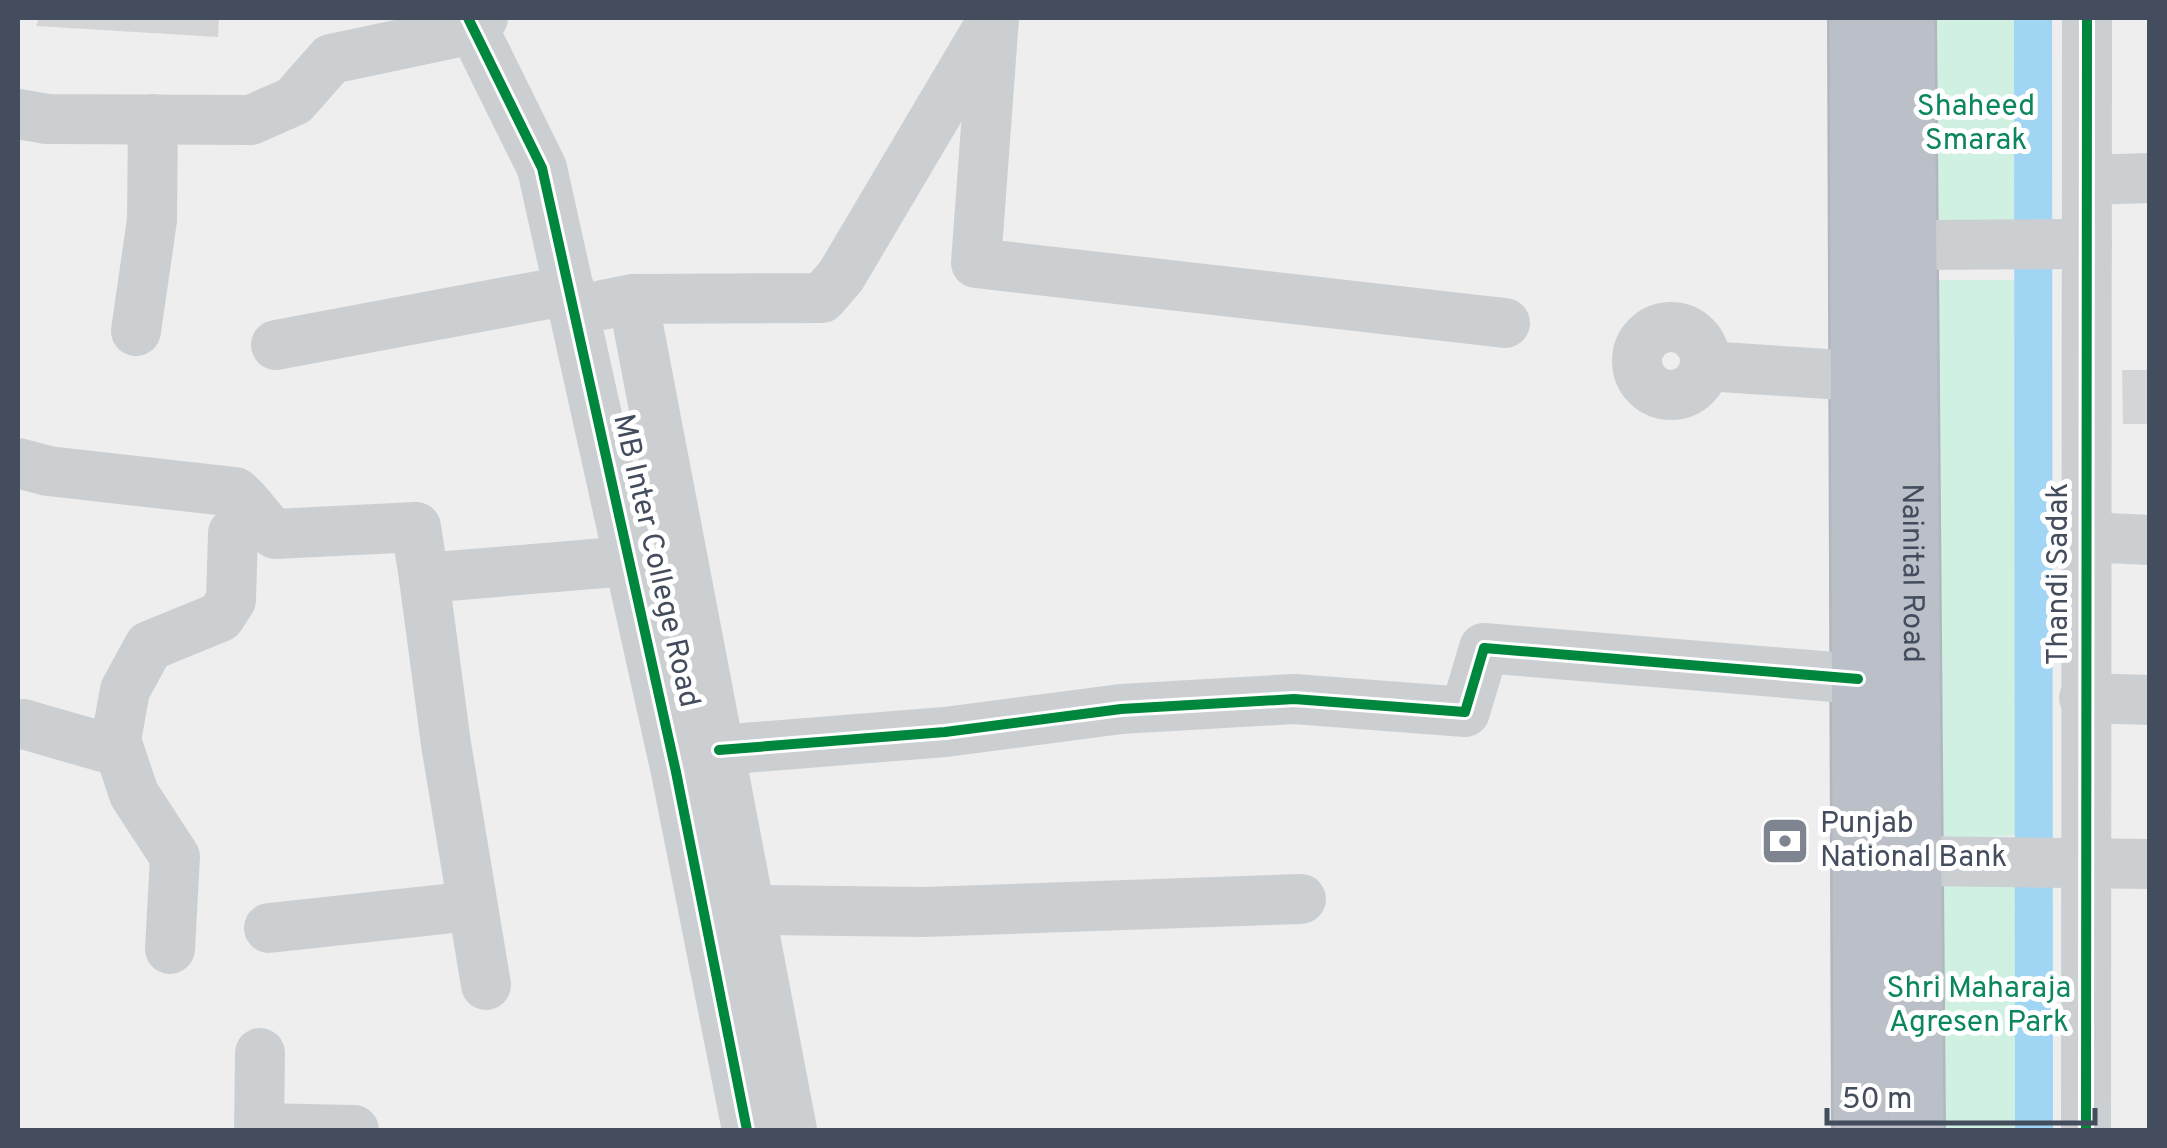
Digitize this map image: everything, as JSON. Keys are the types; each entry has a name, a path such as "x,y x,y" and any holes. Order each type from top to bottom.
{"highway":[{"name":"Nainital Road","path":"1857,18 1862,1130"},
{"name":"Nainital Road","path":"1907,18 1916,1130"}],"street":[{"path":"276,344 572,300 822,298 842,276 994,18"},
{"path":"994,18 976,263 1505,323"},
{"name":"Thandi Sadak","path":"2086,1130 2050,862 2084,698 2085,537 2054,244 2088,180 2087,18"},
{"path":"18,114 47,119 251,120 294,102 331,60 475,21"},
{"name":"MB Inter College Road","path":"475,21 542,168 676,772 747,1130"},
{"path":"136,331 152,220 153,119"},
{"path":"2088,180 2150,178"},
{"path":"1911,245 2054,244"},
{"path":"632,299 792,1130"},
{"path":"1706,366 1857,376"},
{"path":"18,463 48,472 235,492 248,501 252,516 276,534 416,527 486,985"},
{"path":"170,949 175,856 134,794 117,751 125,690 148,646 220,617 231,600 234,533 252,516"},
{"path":"2085,537 2150,540"},
{"path":"424,578 628,561"},
{"path":"719,750 944,732 1121,709 1294,699 1465,712 1484,648 1858,678"},
{"path":"2084,698 2150,700"},
{"path":"23,724 117,751"},
{"path":"1914,861 2150,864"},
{"path":"752,910 924,912 1301,899"},
{"path":"270,928 472,906"},
{"path":"260,1053 259,1129 354,1130"}],"green space":[{"name":"Shaheed Smarak","path":"1927,18 2021,18 2026,232 1931,230"},
{"path":"1927,280 2018,280 2017,835 1932,842"},
{"name":"Shri Maharaja Agresen Park","path":"2022,881 2022,1130 1935,1130 1935,882"}],"building":[{"path":"39,18 219,18 218,37 36,26"},
{"path":"2122,370 2150,370 2150,424 2123,424"}],"waterway":[{"path":"2033,18 2034,1130"}],"cycle path":[{"path":"468,18 542,168 676,772 747,1130"},
{"path":"2086,1130 2087,18"},
{"path":"719,750 945,732 1121,709 1294,699 1465,712 1484,648 1858,679"}],"place":[{"name":"Punjab National Bank","path":"1785,841"}]}
